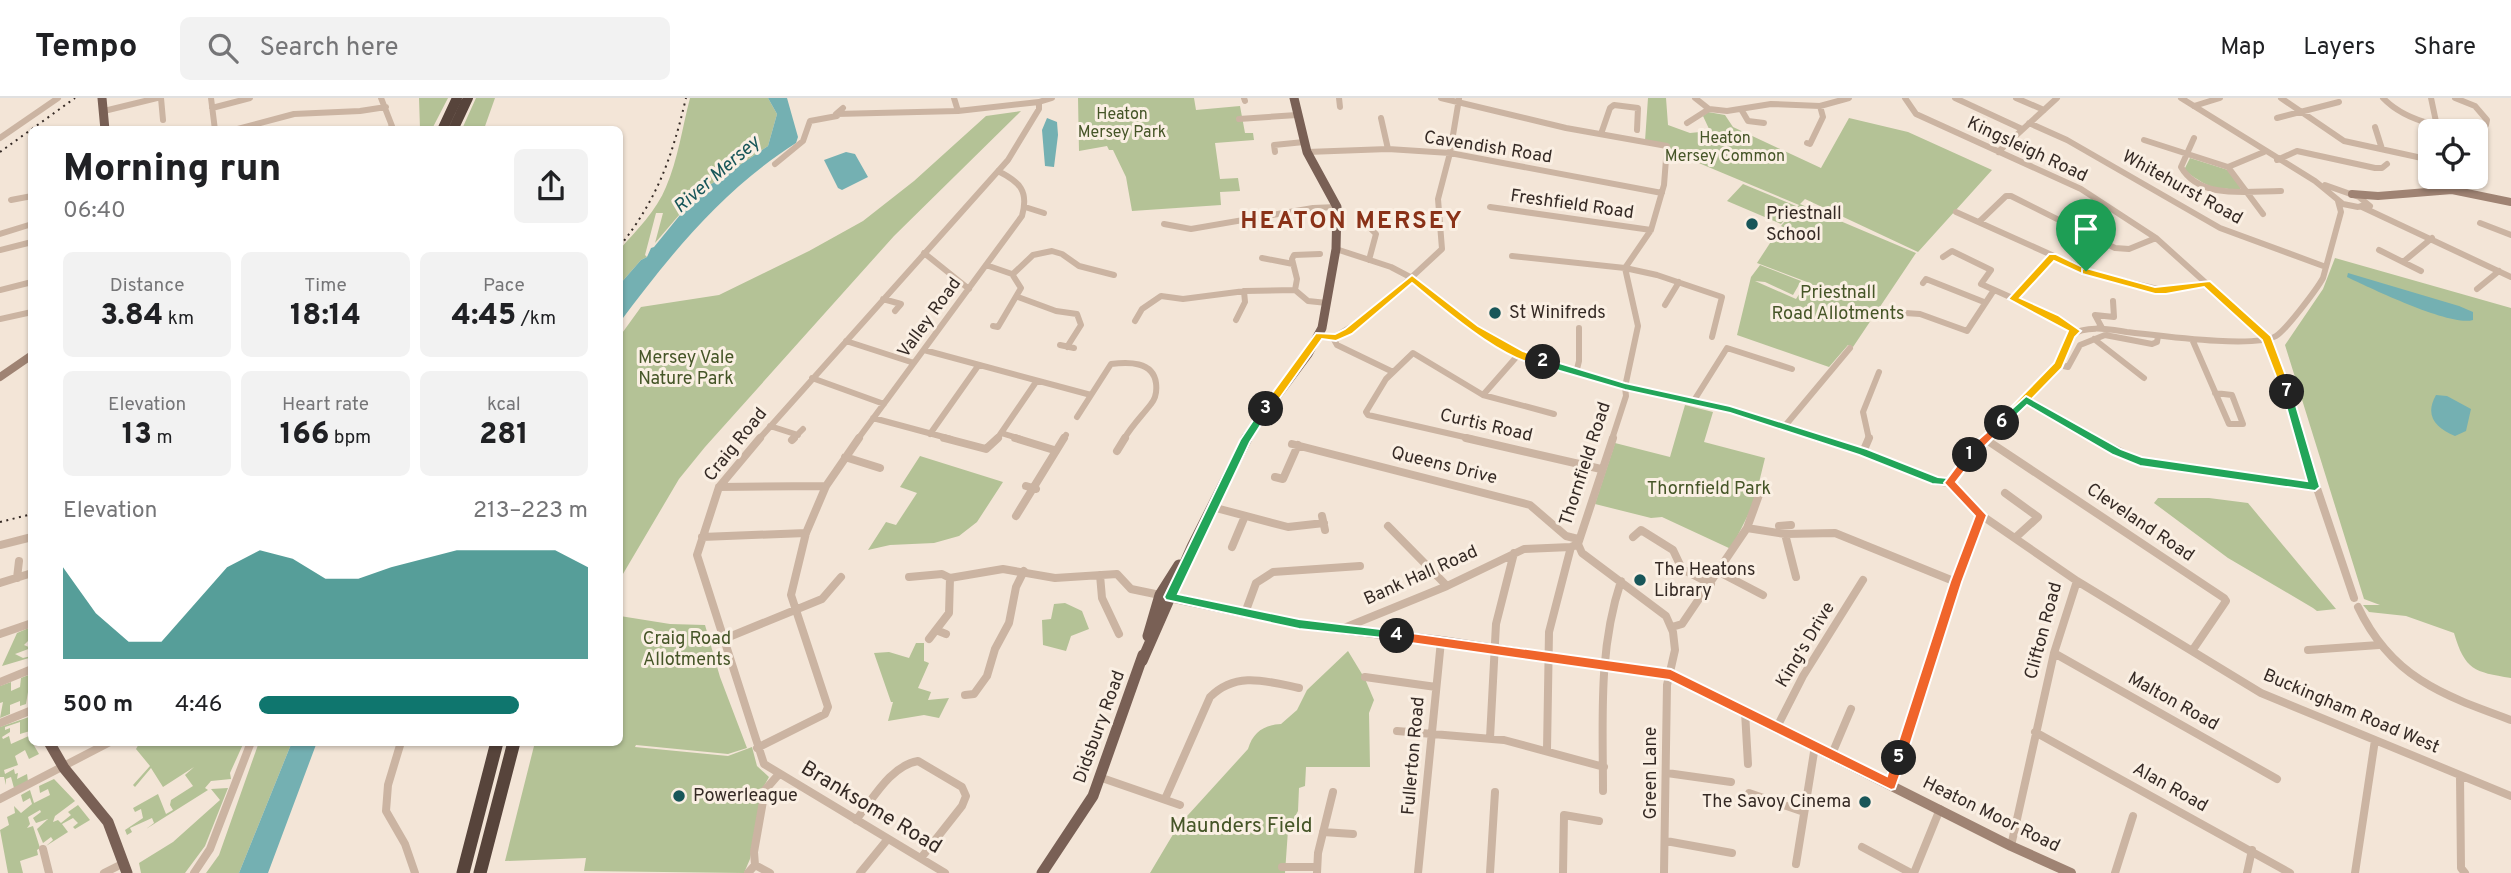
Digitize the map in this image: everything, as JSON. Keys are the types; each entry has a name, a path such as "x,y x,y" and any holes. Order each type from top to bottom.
{"highway":[{"path":"444,126 457,98"},
{"path":"455,126 468,98"},
{"path":"463,873 496,746"},
{"path":"480,873 513,746"}],"main road":[{"name":"Didsbury Road","path":"1042,873 1077,823 1102,778 1165,596 1255,424 1320,335 1336,249 1337,207 1307,152 1294,98"},
{"path":"104,103 105,126"},
{"path":"2348,193 2378,196 2452,190 2511,202"},
{"path":"2364,204 2378,196"},
{"path":"0,377 28,358"},
{"path":"1165,596 1245,614 1341,629"},
{"name":"Didsbury Road","path":"1142,661 1165,610 1165,596"},
{"path":"1165,610 1178,603 1194,603"},
{"name":"Heaton Moor Road","path":"1341,629 1671,675 2011,846 2071,873"},
{"path":"51,746 64,768 108,822 125,868"}],"street":[{"path":"0,138 58,98"},
{"path":"104,103 159,98 163,120"},
{"path":"211,98 214,126"},
{"path":"212,108 250,98"},
{"path":"382,98 391,126"},
{"path":"838,98 844,108 854,115"},
{"path":"954,98 958,111"},
{"path":"775,164 803,143 808,135 810,121 838,116 958,111 1039,102 1052,98"},
{"path":"1339,98 1340,107"},
{"path":"1441,98 1667,146 1662,193 1651,230 1625,268"},
{"path":"1695,98 1709,108 1727,111 1769,101 1820,106 1849,98"},
{"name":"Kingsleigh Road","path":"1905,98 1916,114 2081,189 2156,238 2267,338"},
{"path":"1955,98 2022,129"},
{"path":"2016,98 2044,110"},
{"path":"1998,152 2057,98"},
{"path":"2181,98 2264,152 2315,181 2348,193 2386,216 2511,277"},
{"path":"2194,106 2220,98"},
{"path":"2281,98 2344,141 2418,157"},
{"path":"2383,98 2390,107 2401,113 2422,119"},
{"path":"2431,98 2435,119"},
{"path":"2455,98 2480,110 2486,119"},
{"path":"1320,335 1333,338 1348,331 1412,278 1442,249 1438,199 1450,153 1459,100"},
{"name":"Craig Road","path":"779,774 764,764 757,748 697,555 719,487 812,378 1008,160 1039,109 1039,102"},
{"path":"2277,118 2339,102"},
{"path":"1601,134 1610,108 1614,106 1638,108 1637,130"},
{"path":"1809,143 1823,117 1820,106"},
{"path":"248,126 292,114 359,112 386,107"},
{"path":"838,116 836,112 844,108"},
{"path":"1687,123 1709,108"},
{"path":"1741,109 1748,121 1764,123"},
{"path":"1239,119 1297,115"},
{"path":"1381,118 1388,149"},
{"name":"Whitehurst Road","path":"2029,123 2088,151 2220,229 2326,267"},
{"path":"2375,127 2382,149"},
{"path":"1268,137 1275,148 1304,142"},
{"path":"2194,138 2182,167 2188,177 2211,190 2281,191"},
{"path":"2144,140 2228,167 2263,214"},
{"name":"Cavendish Road","path":"1307,152 1388,149 1450,153 1662,193"},
{"path":"2277,160 2297,150 2375,169 2387,164"},
{"path":"2228,167 2264,152"},
{"path":"998,171 1022,186 1027,197 1025,207 1044,213"},
{"path":"2315,181 2337,199 2354,207"},
{"path":"1022,186 1030,183"},
{"path":"1336,249 1391,267 1412,278 1475,329 1519,354 1625,387 1730,410 1863,452 1936,481 1950,483 1985,439 2059,365 2070,335 2076,331 2102,328 2192,339 2255,341 2276,336 2319,288 2341,212 2337,194 2348,193"},
{"path":"1979,222 2006,196 2011,196 2115,248 2129,249 2156,238"},
{"path":"11,200 28,197"},
{"path":"2341,212 2364,204"},
{"name":"Valley Road","path":"757,748 820,719 828,707 791,595 806,533 826,485 969,289 1025,207"},
{"path":"1164,224 1191,229 1314,208 1337,207"},
{"name":"Freshfield Road","path":"1490,207 1651,230"},
{"path":"1956,212 2086,271 2155,290 2166,291 2206,283"},
{"path":"2480,223 2511,235"},
{"path":"0,234 28,225"},
{"path":"1369,260 1376,234 1371,229"},
{"path":"2403,262 2432,238"},
{"path":"0,250 28,243"},
{"path":"2379,250 2421,271"},
{"path":"1014,273 1033,255 1052,251 1062,254 1079,266 1114,275"},
{"path":"1943,257 1952,251 1991,270 1981,284 2055,317 2076,331"},
{"path":"924,253 969,289"},
{"path":"1320,254 1294,255 1293,264 1297,279 1295,290 1308,301 1327,303"},
{"path":"1512,256 1625,268 1723,297 1712,337"},
{"path":"2013,299 2052,256"},
{"path":"1262,258 1293,264"},
{"path":"986,265 1014,273 1019,278 1021,288 1018,297 995,327"},
{"name":"Thornfield Road","path":"1625,268 1638,326 1625,387 1626,396 1576,544 1582,552 1666,616 1672,627"},
{"path":"2477,289 2499,271"},
{"path":"1923,283 1926,279 1984,302"},
{"path":"1665,306 1679,282"},
{"path":"0,290 28,283"},
{"path":"1135,321 1142,309 1159,294 1176,299 1244,291 1295,290"},
{"path":"1905,313 1920,314 1967,331 1994,290"},
{"path":"1236,320 1245,302 1244,291"},
{"path":"1018,297 1044,304 1062,314 1081,313 1081,326 1067,347"},
{"path":"883,299 901,304 895,311"},
{"path":"2102,328 2095,315 2114,317 2113,301"},
{"path":"0,319 28,313"},
{"path":"1576,373 1580,362 1576,343 1579,328"},
{"path":"2059,365 2068,367 2080,345 2105,335 2152,344 2157,342 2158,336"},
{"path":"1333,338 1338,345 1393,373 1408,355 1413,353 1483,396 1554,414"},
{"path":"2267,338 2280,368 2315,487 2356,603 2379,645 2397,664 2424,684 2511,720"},
{"path":"2094,339 2144,378"},
{"path":"2192,339 2215,393 2229,424 2243,425 2232,395 2215,393"},
{"path":"846,341 914,363"},
{"path":"1693,402 1727,348 1793,369"},
{"path":"1783,427 1850,348"},
{"path":"924,350 1091,395"},
{"path":"1483,396 1519,354"},
{"path":"1571,360 1589,365"},
{"path":"1076,417 1111,364 1131,362 1149,369 1155,375 1157,391 1152,403 1135,420 1117,451"},
{"path":"930,434 978,366"},
{"path":"1863,452 1869,439 1863,412 1879,372"},
{"name":"Curtis Road","path":"1393,373 1366,412 1381,418 1601,469"},
{"path":"812,378 884,404"},
{"path":"873,418 982,449 992,446 1036,382"},
{"path":"2026,400 2117,452 2140,461 2315,487"},
{"path":"770,426 798,435"},
{"path":"1000,433 1054,450"},
{"path":"1020,513 1031,487 1066,435"},
{"path":"1124,438 1135,441"},
{"name":"Cleveland Road","path":"1985,439 2224,598 2226,601 2192,651"},
{"name":"Queens Drive","path":"1275,477 1283,479 1295,444 1530,505 1576,544"},
{"path":"845,457 880,468"},
{"name":"Clifton Road","path":"1950,483 1981,515 2077,581 2054,653 2011,846"},
{"path":"719,487 826,485"},
{"path":"2005,493 2038,517 2015,538"},
{"path":"1671,675 1676,641 1672,627 1682,624 1719,572 1747,528 1759,495"},
{"path":"1212,507 1287,527 1324,523"},
{"path":"1891,784 1956,582 1981,515"},
{"path":"1232,547 1245,516"},
{"path":"1388,526 1447,586"},
{"path":"1747,528 1835,533 1956,582"},
{"path":"1786,529 1796,577"},
{"path":"1633,537 1641,530 1673,550 1682,569 1711,584"},
{"path":"702,537 806,533"},
{"path":"0,545 28,538"},
{"path":"1547,750 1549,632 1576,544"},
{"name":"Bank Hall Road","path":"1341,629 1447,586 1524,549 1576,544"},
{"path":"1490,738 1496,624 1514,553"},
{"path":"17,578 19,561"},
{"path":"1245,614 1255,583 1261,576 1273,572 1360,566"},
{"path":"914,580 942,574 950,578 1003,569 1055,578 1117,574 1131,589 1165,596"},
{"path":"972,697 988,676 995,649 1009,623 1016,587 1024,571"},
{"path":"1719,572 1763,595"},
{"path":"0,583 28,574"},
{"path":"1100,575 1099,595 1115,628"},
{"path":"724,639 822,599 841,577"},
{"path":"929,639 949,613 950,578"},
{"name":"King's Drive","path":"1777,727 1803,676 1863,580"},
{"path":"1603,791 1605,639 1613,601 1621,581"},
{"name":"Buckingham Road West","path":"2077,581 2262,693 2511,796"},
{"path":"0,634 28,624"},
{"path":"936,630 946,634"},
{"name":"Fullerton Road","path":"1418,873 1441,641"},
{"path":"2308,650 2379,645"},
{"name":"Malton Road","path":"2054,653 2277,779"},
{"path":"0,682 28,672"},
{"name":"Green Lane","path":"1664,873 1667,685 1671,675"},
{"path":"1165,799 1210,697 1218,686 1241,677 1299,688"},
{"path":"1365,677 1436,687"},
{"path":"1832,754 1852,709"},
{"path":"0,723 28,712"},
{"path":"1745,712 1748,764"},
{"path":"1397,731 1432,736 1490,738 1547,750 1604,767"},
{"name":"Alan Road","path":"2035,732 2290,873"},
{"path":"2355,873 2375,740"},
{"path":"0,799 103,746"},
{"path":"194,873 211,849 250,746"},
{"path":"400,746 388,785 386,811 405,845 415,873"},
{"path":"1796,864 1815,746"},
{"path":"856,820 894,772 906,763 918,761 962,787 965,796 962,806 920,858"},
{"path":"1667,773 1731,782"},
{"path":"771,873 752,869 765,790 779,774"},
{"name":"Branksome Road","path":"779,774 945,873"},
{"path":"2460,776 2461,868 2465,873"},
{"path":"1102,778 1180,805"},
{"path":"1490,873 1495,792"},
{"path":"1282,867 1317,870 1323,832 1332,813 1333,793"},
{"path":"1749,793 1804,812"},
{"path":"1862,847 1913,873 1940,809"},
{"path":"1563,873 1564,815 1599,821"},
{"path":"2115,873 2133,817"},
{"path":"1323,832 1353,834"},
{"path":"860,873 887,840"},
{"path":"1666,841 1732,853"},
{"path":"43,849 49,873"},
{"path":"2247,873 2252,850"},
{"path":"104,873 125,868"}],"green space":[{"path":"419,98 448,98 434,126 420,126"},
{"path":"476,98 495,98 485,126 463,126"},
{"path":"690,98 768,98 777,114 768,146 698,193 655,243 663,213 656,213 645,255 647,257 623,281 623,246 657,204 674,166"},
{"name":"Heaton Mersey Park","path":"1078,98 1194,98 1196,110 1240,106 1245,133 1253,133 1254,140 1215,143 1220,179 1238,178 1240,191 1220,192 1221,205 1132,211 1126,177 1113,150 1109,150 1107,146 1079,151"},
{"path":"1648,98 1666,98 1668,125 1690,133 1710,131 1703,116 1708,112 1725,115 1733,127 1821,168 1849,118 1908,132 1992,170 1918,252 1805,199 1800,204 1916,253 1853,347 1848,345 1829,367 1737,335 1751,277 1760,265 1801,281 1793,295 1765,282 1755,281 1796,299 1807,282 1757,263 1772,240 1782,243 1789,230 1781,226 1799,205 1670,151 1670,146 1645,141"},
{"name":"Mersey Vale Nature Park","path":"1021,111 894,236 705,447 679,479 623,574 623,332 641,307 719,295 809,251 863,221 914,181 986,116"},
{"path":"2190,158 2228,170 2242,186 2240,189 2223,189 2204,183 2184,170"},
{"path":"1743,184 1796,206 1781,224 1727,201"},
{"path":"2335,258 2511,308 2511,678 2488,674 2473,667 2462,655 2454,633 2406,616 2369,612 2363,605 2380,605 2364,599 2285,345 2323,289"},
{"name":"Thornfield Park","path":"1685,405 1713,412 1704,442 1765,458 1754,503 1731,549 1662,517 1651,518 1595,504 1615,443 1670,457"},
{"path":"920,456 1003,482 977,522 959,536 934,543 890,545 868,550 886,522 896,525 917,493 900,487"},
{"path":"2158,498 2209,498 2248,503 2336,609 2317,611 2228,558 2154,503"},
{"path":"1065,603 1082,611 1089,629 1071,636 1066,651 1043,645 1042,620 1051,619 1054,604"},
{"name":"Craig Road Allotments","path":"623,616 670,624 705,625 720,677 747,748 728,754 635,747 728,756 752,747 757,766 769,777 764,786 750,859 744,873 584,871 586,858 505,861 534,746 623,746"},
{"path":"28,628 28,641 24,645 28,649 15,654 28,658 2,666 17,633"},
{"path":"916,643 924,643 924,661 929,663 918,688 931,692 928,700 949,698 939,718 924,715 888,721 893,702 874,653 889,652 909,658"},
{"name":"Maunders Field","path":"1348,651 1374,700 1369,713 1370,767 1306,767 1305,786 1299,788 1298,811 1288,830 1285,873 1150,873 1178,826 1248,749 1256,734 1269,726 1281,724 1297,710 1307,690"},
{"path":"28,675 26,704 20,706 20,701 10,705 10,714 0,718 3,702 0,703 0,686 11,682 11,691 20,687 21,678"},
{"path":"28,717 28,732 20,734 20,722 5,727 5,730 10,728 10,732 2,737 3,739 9,736 11,744 28,736 28,746 34,746 39,754 29,759 25,750 15,756 18,765 4,770 5,774 14,769 15,774 18,773 17,779 27,774 28,781 14,788 11,777 6,779 6,785 4,777 0,777 0,727"},
{"path":"138,746 242,746 230,773 231,779 211,781 205,788 208,790 146,829 154,823 152,818 130,828 132,832 127,835 125,830 143,818 141,809 135,812 133,808 158,794 166,814 173,810 171,800 193,786 185,775 194,767 163,787 151,768 135,787 133,785 150,766 136,749"},
{"path":"258,746 290,746 239,873 206,873 219,855"},
{"path":"54,779 75,801 55,816 53,822 58,820 61,823 71,815 68,812 78,805 90,820 75,829 73,827 78,823 73,818 62,824 68,832 46,846 53,840 51,837 43,843 37,829 48,819 36,823 33,818 40,810 28,817 30,824 27,828 33,826 40,848 37,850 38,855 20,861 23,873 8,873 0,830 9,825 7,817 15,813 14,806 21,813 32,804 30,798 23,802 21,795 30,790 34,803 50,795 48,789 40,793 39,786"},
{"path":"228,788 205,846 185,873 141,873 139,863 173,842 220,800 211,789"}],"water":[{"path":"768,98 787,98 798,137 796,143 769,161 721,202 679,248 623,318 623,281 647,257 651,248 698,193 768,146 777,114"},
{"path":"1047,118 1057,122 1054,167 1045,166 1042,130"},
{"path":"846,152 855,154 868,177 842,190 838,188 824,160"},
{"path":"2348,273 2459,306 2473,312 2473,320 2447,318 2410,305 2347,277"},
{"path":"2436,395 2447,396 2471,409 2466,431 2455,436 2437,425 2431,409"},
{"path":"290,746 316,746 268,873 239,873"}],"railway":[{"path":"36,126 75,98"},
{"path":"623,242 644,211 662,176 686,98"},
{"path":"0,152 28,132"},
{"path":"0,522 28,515"}],"place":[{"name":"Priestnall School","path":"1752,224"},
{"name":"St Winifreds","path":"1495,313"},
{"name":"The Heatons Library","path":"1640,580"},
{"name":"Powerleague","path":"679,796"},
{"name":"The Savoy Cinema","path":"1865,802"}],"district":[{"name":"HEATON MERSEY","path":"1352,222"}],"route":[{"path":"2086,271 2052,256 2013,299 2055,317 2076,331 2070,335 2059,365 2026,400 1977,447 1950,483 1936,481 1863,452 1730,410 1625,387 1519,354 1475,329 1412,278 1348,331 1336,338 1320,335 1245,440 1170,597 1299,624 1441,641 1671,675 1891,784 1956,582 1981,515 1950,483 1977,447 1981,443 2026,400 2117,452 2140,461 2315,487 2280,368 2267,338 2206,283 2166,291 2155,290 2086,271"}],"park label":[{"name":"Heaton Mersey Common","path":"1725,148"},
{"name":"Priestnall Road Allotments","path":"1838,304"}],"water label":[{"name":"River Mersey","path":"717,175"}]}
